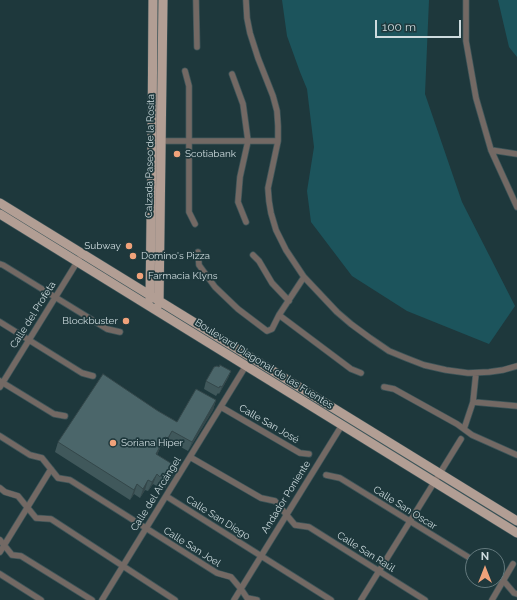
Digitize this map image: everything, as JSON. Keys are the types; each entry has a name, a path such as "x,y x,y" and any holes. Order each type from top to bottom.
{"main road":[{"name":"Calzada Paseo de la Rosita","path":"153,0 157,142 158,312"},
{"name":"Calzada Paseo de la Rosita","path":"150,306 163,0"},
{"name":"Boulevard Diagonal de las Fuentes","path":"0,203 517,521"},
{"name":"Boulevard Diagonal de las Fuentes","path":"2,217 150,306 517,533"}],"street":[{"path":"196,0 197,47"},
{"path":"246,0 250,33 277,111 278,141 268,188 271,214 276,230 286,250 304,277 342,316 370,338 389,350 406,358 424,365 446,370 476,373 503,370 517,366"},
{"path":"466,0 466,41 476,98 491,150 517,207"},
{"path":"185,71 189,86 189,212 195,224"},
{"path":"232,74 243,104 248,141 240,177 238,202 246,222"},
{"path":"157,142 278,141"},
{"path":"491,150 517,154"},
{"path":"198,252 199,265 215,287 238,309 267,331 272,330 279,315 304,277"},
{"name":"Calle del Profeta","path":"1,383 82,253"},
{"path":"253,255 259,261 272,283 288,301"},
{"path":"0,264 107,329 120,332"},
{"path":"279,315 351,369 361,373"},
{"path":"0,322 82,373 93,376"},
{"name":"Calle del Arcángel","path":"102,600 252,357"},
{"path":"464,429 472,402 476,373"},
{"path":"1,383 54,414 65,416"},
{"path":"384,387 394,389 457,424 472,435 517,455"},
{"path":"472,402 517,406"},
{"name":"Calle San José","path":"221,407 300,453 309,454"},
{"name":"Andador Poniente","path":"234,600 342,425"},
{"path":"0,436 30,455 42,458 51,469 0,552"},
{"path":"361,600 461,439"},
{"path":"190,457 262,498 274,501 286,515"},
{"name":"Calle San Joel","path":"51,469 58,478 70,480 217,574 231,577 241,589"},
{"name":"Calle San Oscar","path":"326,475 340,478 465,555"},
{"path":"0,488 5,492 18,496 36,518 51,519 175,600"},
{"name":"Calle San Diego","path":"166,496 332,600"},
{"name":"Calle San Raúl","path":"286,515 296,525 309,527 425,600"},
{"path":"0,540 12,555 21,556 92,600"},
{"path":"505,579 513,564"},
{"path":"0,574 41,600"},
{"path":"505,582 515,593"},
{"path":"492,600 500,588"},
{"path":"241,589 247,598 257,600"}],"shaded area":[{"path":"282,0 429,0 425,94 462,202 515,306 489,344 407,311 352,276 311,222 307,191 314,147 307,89 287,36"},
{"path":"498,0 517,0 517,57 509,47"}],"building":[{"path":"220,365 231,371 222,387 220,386 219,388 206,381 214,367 219,367"},
{"name":"Soriana Híper","path":"103,374 177,422 196,389 216,400 192,442 172,431 168,438 165,437 156,454 177,467 169,479 161,475 160,477 157,474 152,482 148,480 143,489 137,484 134,490 58,442"}],"place":[{"name":"Scotiabank","path":"177,154"},
{"name":"Subway","path":"129,246"},
{"name":"Domino's Pizza","path":"133,256"},
{"name":"Farmacia Klyns","path":"140,276"},
{"name":"Blockbuster","path":"126,321"},
{"name":"Soriana Híper","path":"113,443"}]}
